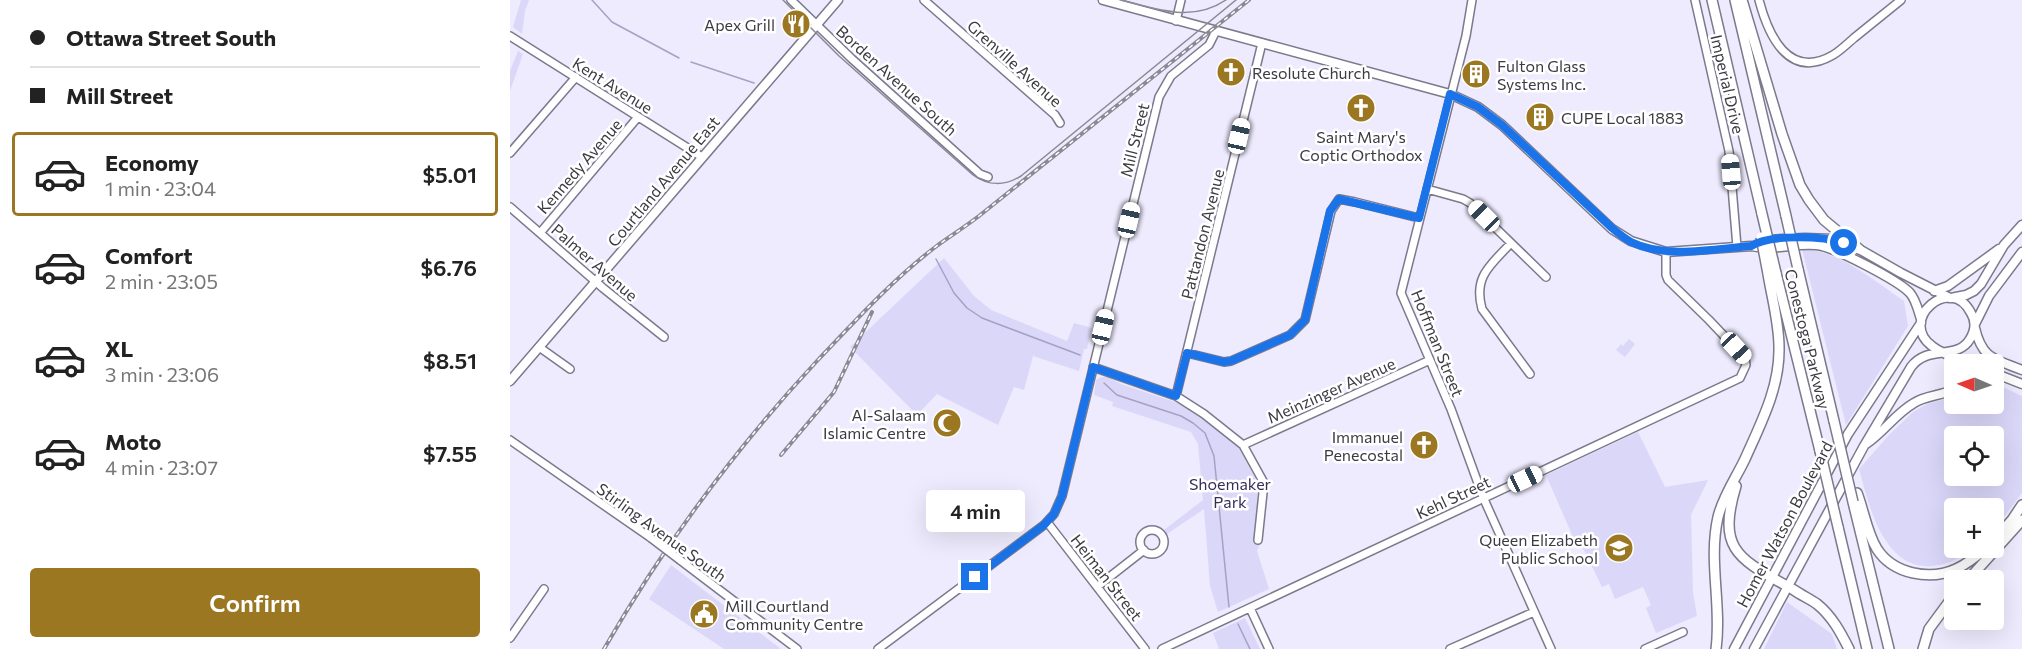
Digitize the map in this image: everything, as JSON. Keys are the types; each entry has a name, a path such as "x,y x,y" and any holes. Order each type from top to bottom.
{"highway":[{"name":"Conestoga Parkway","path":"1712,0 1759,201 1772,274 1820,450 1867,649"},
{"name":"Conestoga Parkway","path":"1736,0 1889,649"},
{"path":"1742,0 1782,135 1800,185 1824,220 1860,249"},
{"path":"1716,649 1719,628 1713,566 1718,516 1772,398 1777,372 1779,346 1772,274"},
{"path":"1842,456 1849,466 1876,548 1884,557 1901,569 1927,575 1955,570 1974,558"},
{"path":"1743,463 1728,519 1732,544 1751,565 1773,577 1786,591 1817,604 1831,618 1849,649"},
{"path":"2004,528 2022,505"},
{"path":"1977,570 2022,520"},
{"path":"1923,649 1929,629 1944,609"}],"main road":[{"name":"Courtland Avenue East","path":"510,381 838,0"},
{"path":"1103,0 1450,94 1478,107 1502,125 1612,228 1631,242 1666,252 1806,244 1830,247 1911,294 1921,321 1921,331 1929,344 1949,354"},
{"path":"1921,321 1929,305 1942,298 1974,291 1981,284 2004,245 2022,225"},
{"path":"1751,246 1759,241 1820,238 1832,239 1860,249 1934,291 1962,302 1969,308 1983,351 1989,356 2022,370"},
{"path":"1934,291 1948,286 2004,245"},
{"path":"1941,351 1954,351 1964,346 1971,338 1989,296 2022,252"},
{"name":"Homer Watson Boulevard","path":"1734,649 1848,434 1921,321"},
{"name":"Homer Watson Boulevard","path":"1754,649 1864,446 1914,362 1941,351"},
{"path":"2004,377 2022,384"},
{"path":"1864,446 1875,438 1892,419 1915,402 1944,392"}],"street":[{"name":"Borden Avenue South","path":"791,0 852,59 980,174 988,177"},
{"name":"Grenville Avenue","path":"924,0 1055,115 1060,123"},
{"path":"1176,21 1181,0"},
{"name":"Hoffman Street","path":"1472,0 1466,36 1401,293 1430,360 1483,498 1551,649"},
{"name":"Imperial Drive","path":"1695,0 1729,151 1737,247"},
{"path":"1759,0 1769,33 1786,54 1799,61 1818,61 1833,55 1901,0"},
{"name":"Mill Street","path":"878,649 1047,522 1054,514 1062,496 1159,97 1171,76 1209,45 1216,31"},
{"name":"Kent Avenue","path":"510,36 702,157"},
{"name":"Pattandon Avenue","path":"1176,396 1262,43"},
{"path":"510,153 576,77"},
{"name":"Kennedy Avenue","path":"540,233 639,117"},
{"path":"1427,189 1470,203 1546,277"},
{"path":"1187,353 1224,362 1231,361 1290,335 1305,320 1330,211 1339,199 1419,218"},
{"name":"Palmer Avenue","path":"510,207 664,337"},
{"path":"1511,243 1481,277 1479,298 1482,309 1530,374"},
{"name":"Kehl Street","path":"1162,649 1740,378 1744,373 1745,358 1668,280 1665,271 1666,252"},
{"path":"539,347 570,369"},
{"name":"Meinzinger Avenue","path":"1243,445 1430,360"},
{"path":"1093,367 1176,396 1204,414 1243,445 1263,483 1258,540"},
{"name":"Stirling Avenue South","path":"510,440 651,538 796,649"},
{"name":"Heiman Street","path":"1047,522 1145,649"},
{"path":"1098,586 1144,550"},
{"path":"510,638 544,589"},
{"path":"1250,608 1269,649"},
{"path":"1450,649 1534,612"},
{"path":"1645,649 1683,632"}],"green space":[{"path":"521,0 529,0 522,34 513,27"},
{"path":"518,51 523,54 510,91 510,71"},
{"path":"1802,249 1830,255 1843,261 1904,301 1908,326 1846,425"},
{"path":"944,258 974,296 991,310 1067,341 1074,323 1092,328 1079,371 1033,356 1024,390 1014,387 998,425 937,394 917,415 850,347"},
{"path":"1629,339 1635,344 1625,357 1616,350"},
{"name":"Shoemaker Park","path":"1108,377 1121,384 1181,404 1207,419 1237,445 1258,484 1255,538 1261,542 1257,551 1269,589 1218,612 1210,586 1204,509 1167,534 1164,530 1203,500 1198,444 1191,432 1112,406 1113,402 1094,395 1096,380"},
{"path":"2004,388 2022,396 2022,493 2004,517 2004,498 1944,498 1944,558 1958,558 1932,566 1915,564 1901,558 1890,547 1874,517 1859,469 1913,412 1927,404 1944,400 1944,414 2004,414"},
{"name":"Queen Elizabeth Public School","path":"1638,432 1665,487 1708,480 1691,515 1693,592 1697,616 1656,633 1646,608 1651,605 1643,587 1615,599 1609,584 1602,587 1577,536 1573,537 1546,475"},
{"name":"Mill Courtland Community Centre","path":"671,565 781,649 724,649 649,599"},
{"path":"1787,602 1832,634 1837,649 1764,649"},
{"path":"1245,618 1260,649 1219,649 1213,633"}],"waterway":[{"path":"592,0 612,22 679,58"},
{"path":"691,62 754,83"},
{"path":"936,259 954,293 967,308 982,318 1080,355"},
{"path":"1104,383 1117,395 1181,416 1205,433 1214,456 1229,607"},
{"path":"1238,624 1250,649"}],"tram line":[{"path":"783,0 839,56 973,175 991,183 1009,182 1021,176 1236,0"},
{"path":"1121,0 1174,12 1200,11 1226,0"}],"railway":[{"path":"604,649 651,572 729,463 787,394 875,300 938,245 979,216 1249,0"},
{"path":"781,455 834,392 872,312"}],"place":[{"name":"Apex Grill","path":"796,24"},
{"name":"Resolute Church","path":"1231,72"},
{"name":"Fulton Glass Systems Inc.","path":"1476,74"},
{"name":"Saint Mary's Coptic Orthodox","path":"1361,108"},
{"name":"CUPE Local 1883","path":"1540,117"},
{"name":"Al-Salaam Islamic Centre","path":"947,423"},
{"name":"Immanuel Penecostal","path":"1424,445"},
{"name":"Queen Elizabeth Public School","path":"1619,548"},
{"name":"Mill Courtland Community Centre","path":"704,614"}],"route":[{"path":"975,577 1041,527 1054,514 1062,496 1093,367 1176,396 1187,353 1224,362 1231,361 1290,335 1305,320 1330,211 1339,199 1419,218 1450,94 1478,107 1502,125 1612,228 1631,242 1641,246 1666,252 1751,246 1759,241 1805,238 1832,239 1844,243"}]}
